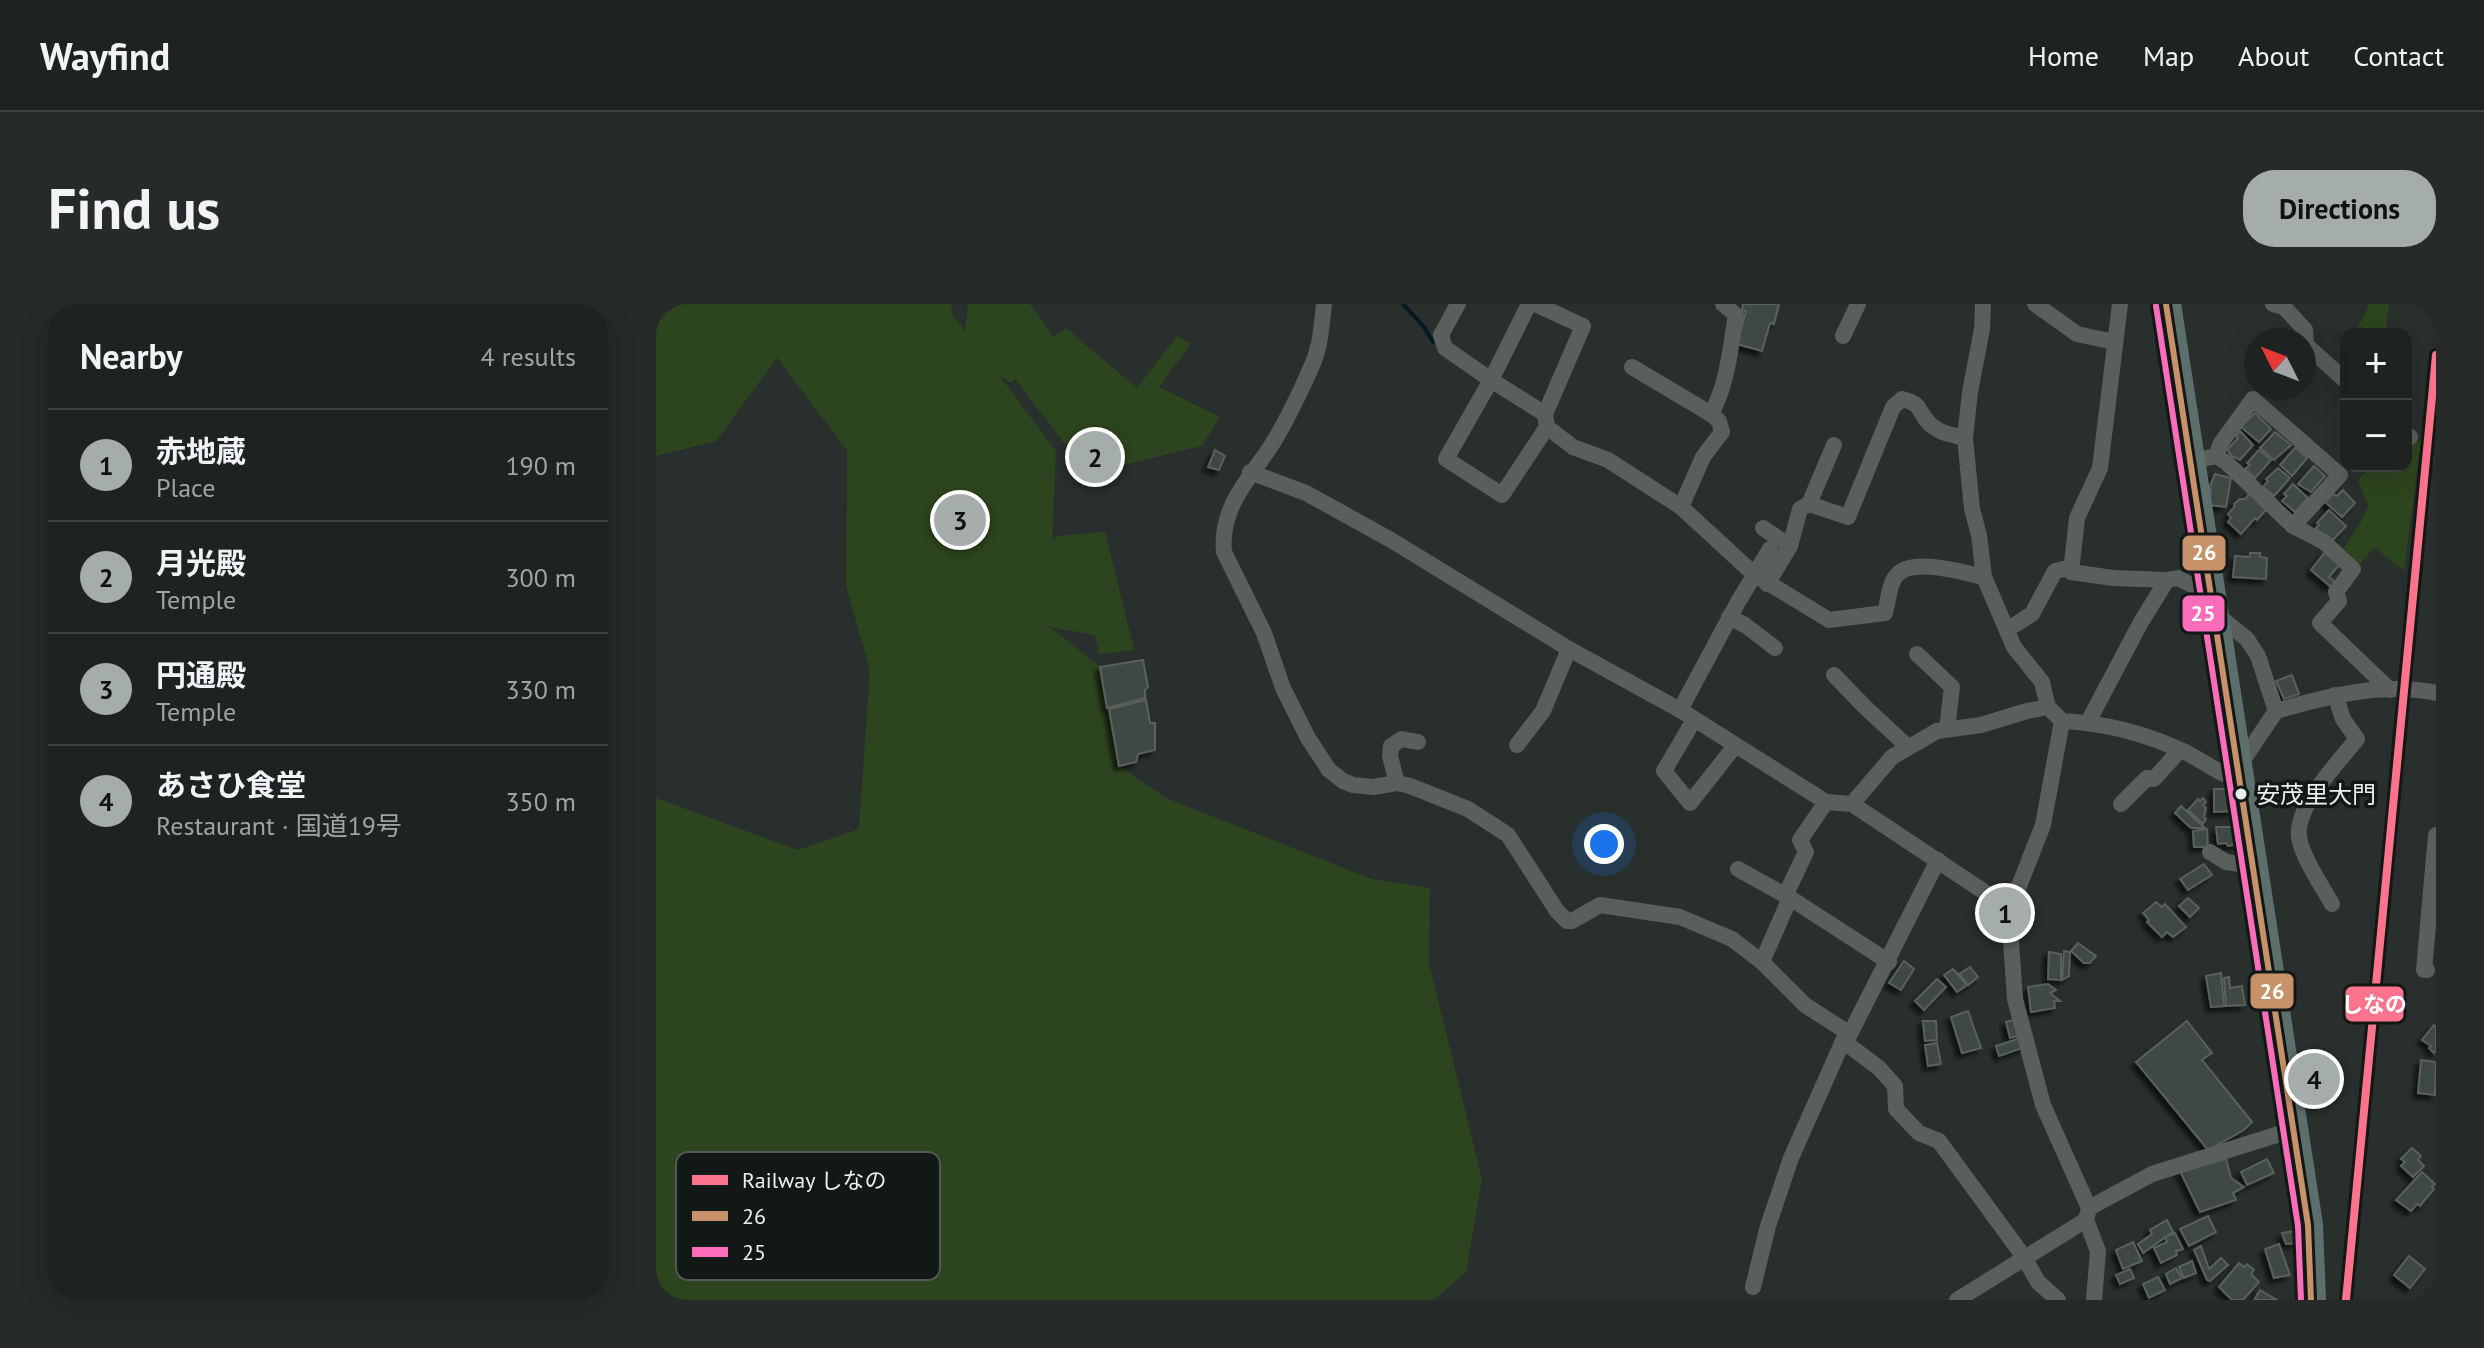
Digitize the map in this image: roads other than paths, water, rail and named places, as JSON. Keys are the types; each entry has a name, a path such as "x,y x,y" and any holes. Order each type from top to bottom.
{"highway":[{"path":"2166,304 2203,459 2212,603 2308,1225 2311,1300"}],"street":[{"path":"1324,304 1321,343 1310,370 1269,449 1250,472 1227,517 1223,539 1224,552 1264,633 1283,688 1308,738 1329,770 1353,785 1373,787 1397,783 1468,809 1508,835 1557,911 1567,921 1600,905 1680,917 1732,939 1762,962 1805,1005 1847,1037 1879,1068 1895,1086 1896,1109 1919,1133 1939,1141 2024,1257 2038,1282 2058,1300"},
{"path":"1458,304 1441,335 1445,348 1546,420 1573,447 1608,460 1681,507 1761,580 1829,620 1892,616 1896,576 1905,570 1929,566 1984,577"},
{"path":"1529,304 1446,459 1502,495 1546,420 1583,326 1535,304"},
{"path":"1711,414 1726,377 1736,315 1723,304"},
{"path":"1843,336 1858,304"},
{"path":"1983,304 1965,438 1972,509 1984,577 2014,647 2042,682 2048,707 2062,721 2088,722 2144,736 2180,750 2229,776 2276,711 2335,695 2413,689 2436,693"},
{"path":"2120,304 2100,468 2077,518 2071,572 2113,578 2178,578 2212,603 2247,639 2258,656 2276,711"},
{"path":"2273,304 2284,307 2305,330 2306,345 2340,376"},
{"path":"2045,307 2077,334 2114,342"},
{"path":"1632,367 1719,421 1722,432 1703,457 1681,507"},
{"path":"1809,504 1848,517 1893,407 1902,399 1922,408 1928,422 1941,431 1965,438"},
{"path":"2203,459 2221,443 2253,399 2340,475 2293,526"},
{"path":"1680,710 1729,617 1790,546 1800,509 1809,504 1834,445"},
{"path":"2203,459 2226,462 2293,526 2324,542 2353,569 2336,592 2339,601 2320,623 2390,690"},
{"path":"1250,472 1318,500 1391,540 1569,649 1680,710 1826,802 1852,804 2010,909"},
{"path":"1763,528 1790,546"},
{"path":"1761,580 1770,549"},
{"path":"2008,629 2032,614 2055,571 2072,567"},
{"path":"2088,722 2167,580"},
{"path":"1729,617 1775,648"},
{"path":"1517,745 1543,711 1569,649"},
{"path":"1917,654 1952,687 1947,729"},
{"path":"1834,675 1908,747"},
{"path":"2332,904 2299,838 2300,816 2357,739 2343,719 2335,695"},
{"path":"1852,804 1892,757 1937,731 1981,725 2048,707"},
{"path":"1694,720 1664,771 1690,803 1735,746"},
{"path":"2062,721 2043,825 2010,909 2015,999 2022,1028 2043,1105 2088,1214 2098,1251 2094,1300"},
{"path":"1397,783 1390,756 1391,746 1402,739 1418,742"},
{"path":"2121,804 2147,778 2154,779 2180,750"},
{"path":"1762,962 1806,852 1800,840 1826,802"},
{"path":"2427,970 2424,970 2436,835"},
{"path":"2210,852 2226,862 2252,866"},
{"path":"1753,1287 1768,1226 1791,1158 1847,1037 1889,962 1938,860"},
{"path":"1738,869 1889,962"},
{"path":"1957,1300 2152,1174 2292,1130"}],"waterway":[{"path":"1403,304 1433,342"}],"rail line":[{"name":"しなの","path":"2346,1300 2436,355"}],"place":[{"name":"月光殿","path":"1095,457"},
{"name":"円通殿","path":"960,520"},
{"name":"安茂里大門","path":"2241,794"},
{"name":"赤地蔵","path":"2005,913"},
{"name":"あさひ食堂","path":"2314,1079"}]}
